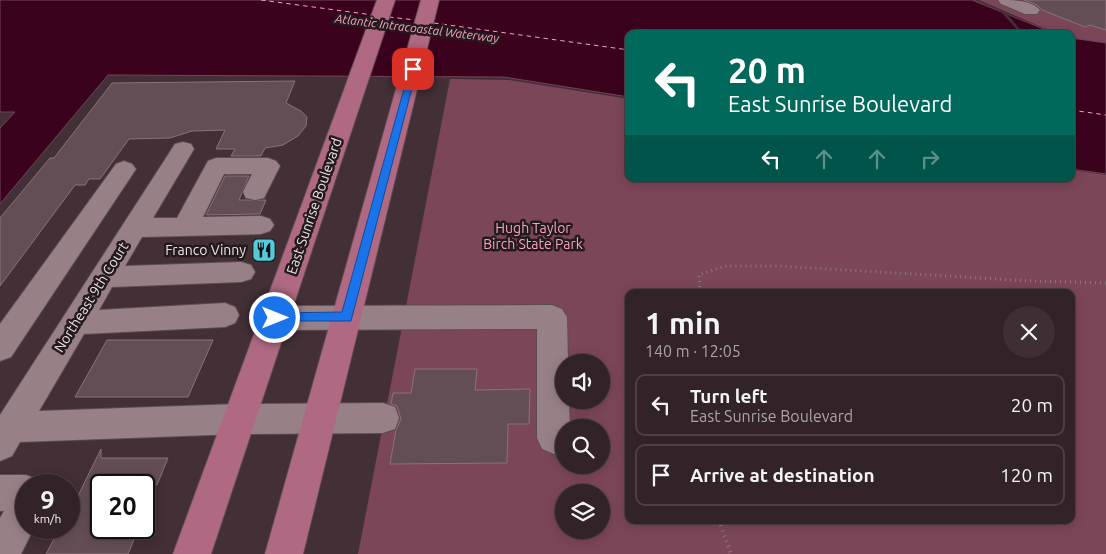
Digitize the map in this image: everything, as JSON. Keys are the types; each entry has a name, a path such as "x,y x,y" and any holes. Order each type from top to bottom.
{"main road":[{"name":"East Sunrise Boulevard","path":"192,554 386,0"},
{"path":"284,554 430,0"}],"street":[{"path":"1007,0 1031,10"},
{"name":"Northeast 9th Court","path":"6,436 183,149"},
{"path":"185,227 216,166 268,166 255,192"},
{"path":"0,348 124,169"},
{"path":"134,228 261,225"},
{"path":"103,277 241,272"},
{"path":"75,323 225,315"},
{"path":"275,318 552,317 554,438"},
{"path":"6,436 239,419 383,418"},
{"path":"0,493 15,493"},
{"path":"1,554 15,527"}],"path":[{"path":"700,289 699,275 725,266 777,266 1032,282 1106,283"},
{"path":"720,524 731,554"}],"green space":[{"path":"972,0 1106,0 1106,43 1075,39 1075,30 1046,30"},
{"name":"Hugh Taylor Birch State Park","path":"450,79 509,80 625,98 625,182 1075,182 1075,171 1106,175 1106,554 358,554"}],"water":[{"name":"Atlantic Intracoastal Waterway","path":"0,0 972,0 1046,30 625,30 625,96 504,77 108,75 0,204 0,128 15,112 0,112"},
{"path":"1075,39 1106,43 1106,174 1075,170"}],"pier":[{"path":"974,0 979,0 1049,30 1007,14 1021,30 1017,30 1000,11"}],"building":[{"path":"1024,0 1106,0 1106,30 1090,25 1085,27 1042,10 1037,5"},
{"path":"295,81 286,103 301,111 307,117 306,126 298,136 283,145 265,148 261,156 231,156 235,149 216,149 225,130 192,131 170,138 129,139 100,179 89,179 85,185 75,185 0,286 0,218 50,158 54,158 112,83"},
{"path":"225,176 249,176 239,200 266,200 260,214 206,215"},
{"path":"107,340 213,340 188,397 75,397"},
{"path":"415,369 477,369 475,390 530,389 529,424 508,424 507,463 390,464 396,430 401,419 397,406 391,404 393,393 411,393"},
{"path":"101,449 101,458 168,458 157,485 155,485 155,474 90,474 90,539 134,539 128,554 46,554 54,539 80,539 80,492"}],"ferry route":[{"path":"261,0 373,15"},
{"path":"389,17 415,20"},
{"path":"434,23 625,49"},
{"path":"1075,111 1106,115"}],"place":[{"name":"Franco Vinny","path":"264,250"}],"route":[{"path":"275,318 347,317 413,69"}]}
